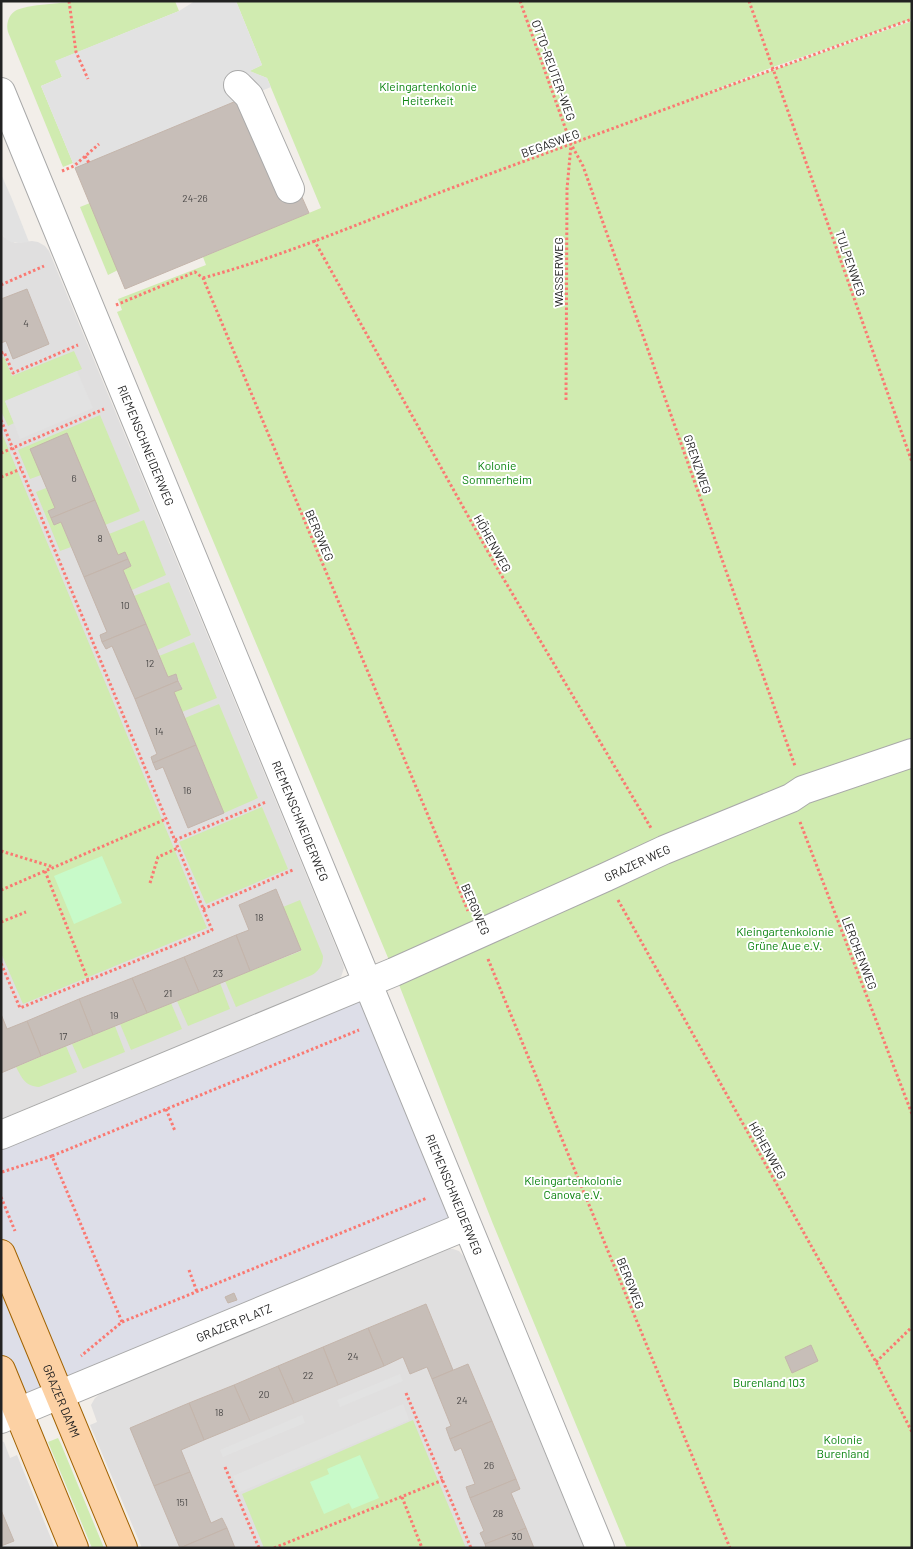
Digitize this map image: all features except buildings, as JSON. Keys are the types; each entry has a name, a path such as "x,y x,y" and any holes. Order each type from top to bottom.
{"main road":[{"name":"GRAZER DAMM","path":"1,1254 123,1548"},
{"path":"1,1370 10,1416 74,1548"}],"street":[{"path":"238,85 249,96 290,189"},
{"name":"RIEMENSCHNEIDERWEG","path":"1,92 600,1548"},
{"name":"GRAZER WEG","path":"367,983 664,850 797,794 912,753"},
{"path":"1,1135 367,983"},
{"name":"GRAZER PLATZ","path":"10,1416 466,1226"}],"path":[{"path":"69,1 76,52 88,80"},
{"name":"OTTO-REUTER-WEG","path":"520,1 571,144"},
{"name":"TULPENWEG","path":"749,1 912,462"},
{"name":"BEGASWEG","path":"203,278 235,269 912,19"},
{"path":"59,172 74,166 99,144"},
{"name":"WASSERWEG","path":"566,400 567,189 571,144"},
{"name":"GRENZWEG","path":"571,144 589,185 797,794"},
{"path":"86,156 88,163"},
{"name":"HÖHENWEG","path":"314,240 496,566 664,850"},
{"path":"1,285 40,268"},
{"path":"114,306 195,272 203,278"},
{"name":"BERGWEG","path":"203,278 478,934 730,1548"},
{"path":"1,353 4,352 13,373 71,348"},
{"path":"1,453 105,409"},
{"path":"1,420 212,930 20,1008 1,963"},
{"path":"1,477 21,469"},
{"name":"LERCHENWEG","path":"797,794 912,1114"},
{"path":"175,840 266,802"},
{"path":"1,890 166,819"},
{"path":"150,883 158,857 178,848"},
{"path":"1,851 53,867"},
{"path":"203,909 293,870"},
{"path":"45,871 88,980"},
{"name":"HÖHENWEG","path":"606,877 876,1362 912,1432"},
{"path":"1,922 26,912"},
{"path":"2,1172 52,1156 362,1029"},
{"path":"166,1109 175,1131"},
{"path":"52,1156 122,1322"},
{"path":"78,1358 122,1322 431,1196"},
{"path":"189,1270 197,1292"},
{"path":"876,1362 912,1328"},
{"path":"406,1393 471,1548"},
{"path":"225,1467 258,1548"},
{"path":"274,1548 443,1480"},
{"path":"402,1497 422,1548"}],"shaded area":[{"path":"195,1 236,1 262,65 250,71 267,78 271,87 75,168 41,86 62,77 55,61 179,11"},
{"path":"1,174 29,242 11,242 1,233"},
{"path":"1,233 4,237 15,243 38,242 49,251 344,968 341,977 334,982 1,1119"},
{"path":"77,371 93,408 20,439 5,401"},
{"path":"367,983 466,1226 1,1419 1,1135"},
{"path":"449,1249 459,1251 465,1258 584,1548 142,1548 90,1425 97,1422 91,1405 95,1398 104,1391"},
{"path":"400,1374 403,1381 340,1407 337,1400"},
{"path":"403,1404 409,1420 240,1492 233,1476"},
{"path":"302,1415 305,1423 223,1457 220,1450"},
{"path":"1,1441 4,1442 10,1458 17,1455 55,1548 1,1548"}],"green space":[{"path":"82,1 175,1 179,11 56,61 62,77 41,86 73,163 63,167 8,32 7,23 13,13 20,9 37,5"},
{"path":"236,1 912,1 912,19 773,67 694,98 912,21 912,1548 627,1548 493,1224 394,972 117,312 122,310 118,299 206,265 203,257 321,208 267,78 249,71 262,65"},
{"path":"90,203 118,270 108,275 80,207"},
{"path":"74,351 82,369 5,401 14,423 8,426 1,411 1,358 4,357 12,376"},
{"path":"100,415 140,511 105,525 41,475 30,479 18,450"},
{"path":"1,431 207,928 23,1004 1,953"},
{"path":"46,488 55,508 48,511 54,525 61,522 71,547 60,551 36,492"},
{"path":"144,520 166,575 132,590 123,570 131,566 125,552 118,555 109,534"},
{"path":"169,582 191,635 157,650 134,596"},
{"path":"194,642 217,698 182,712 174,692 182,688 176,674 168,677 159,656"},
{"path":"219,704 258,798 224,813 185,718"},
{"path":"262,807 288,869 206,904 179,842"},
{"path":"102,856 122,903 74,924 54,876"},
{"path":"300,900 323,956 320,967 312,975 236,1007 225,981 301,951 283,907"},
{"path":"220,983 230,1009 188,1026 177,1001"},
{"path":"171,1003 182,1029 131,1050 120,1024"},
{"path":"115,1026 125,1052 83,1069 72,1044"},
{"path":"66,1046 77,1072 39,1087 30,1085 22,1078 16,1067"},
{"path":"413,1420 466,1548 264,1548 242,1494"},
{"path":"58,1438 104,1548 92,1548 48,1442"},
{"path":"360,1455 379,1498 352,1509 349,1503 324,1514 310,1482 329,1474 327,1469"}],"park label":[{"name":"Kleingartenkolonie Heiterkeit","path":"428,93"},
{"name":"Kolonie Sommerheim","path":"497,472"},
{"name":"Kleingartenkolonie Grüne Aue e.V.","path":"785,938"},
{"name":"Kleingartenkolonie Canova e.V.","path":"573,1187"},
{"name":"Burenland 103","path":"769,1382"},
{"name":"Kolonie Burenland","path":"843,1446"}]}
